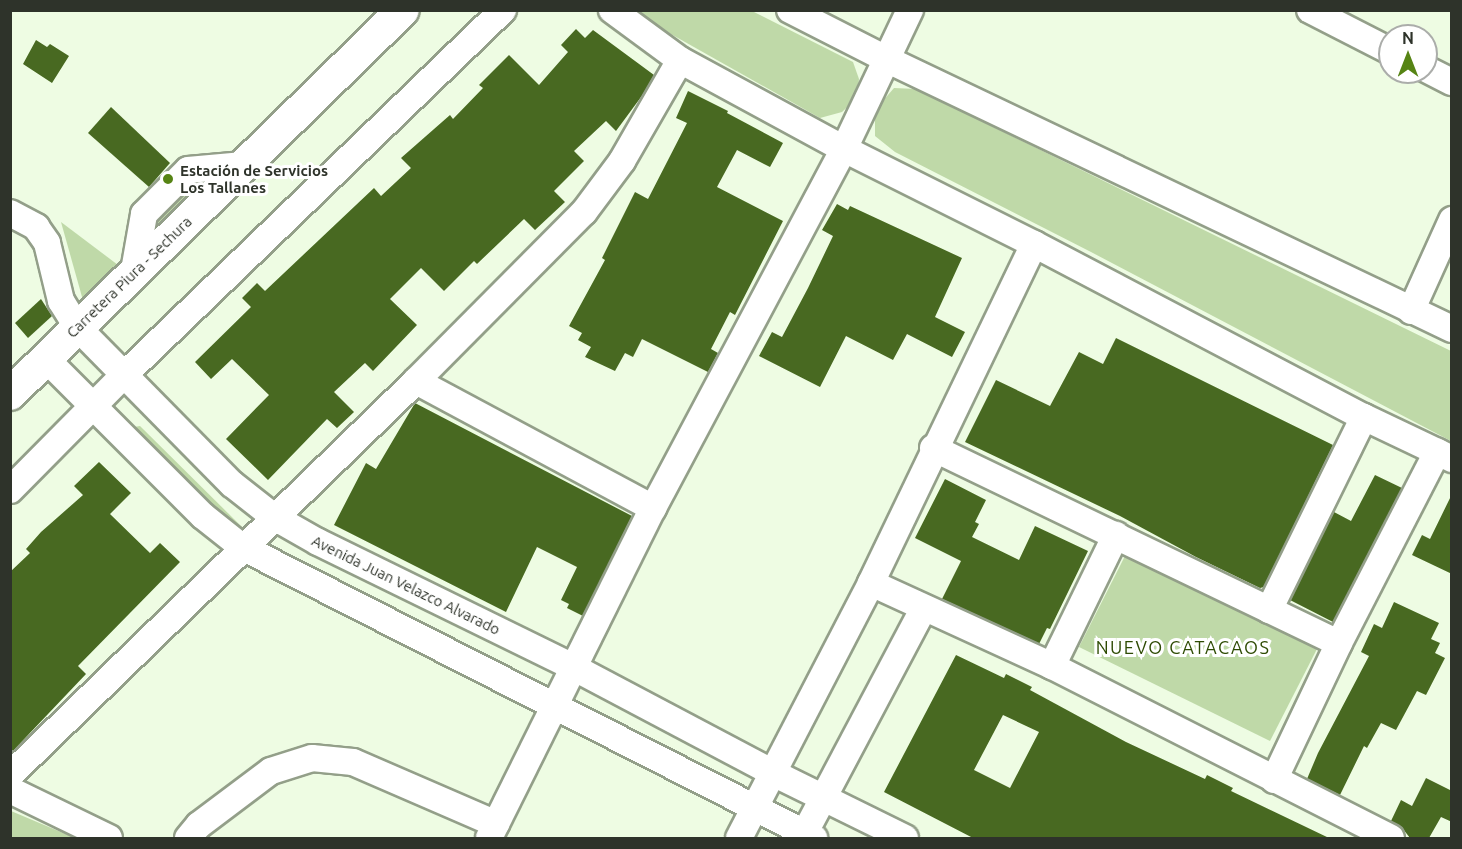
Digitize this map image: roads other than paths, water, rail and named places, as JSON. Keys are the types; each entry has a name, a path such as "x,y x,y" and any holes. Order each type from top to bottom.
{"main road":[{"name":"Carretera Piura - Sechura","path":"10,394 404,10"}],"street":[{"path":"10,490 124,375 503,10"},
{"path":"612,10 680,60 844,149 1034,244 1364,417 1444,456 1339,643 1274,780"},
{"path":"790,10 886,59 1452,329"},
{"path":"188,838 199,825 271,771 312,758 353,762 492,831 653,508 844,149 910,10"},
{"path":"1310,10 1378,45"},
{"path":"10,775 242,547 416,381 584,212 622,161 680,60"},
{"path":"1438,75 1452,82"},
{"name":"Avenida Juan Velazco Alvarado","path":"10,213 36,227 47,243 61,301 77,327 232,484 274,517 318,542 573,667 773,773 905,838"},
{"path":"1411,311 1452,220"},
{"path":"739,838 871,583 933,448 1034,244"},
{"path":"45,358 203,516 242,547 755,808 807,837 822,797 924,608"},
{"path":"416,381 653,508"},
{"path":"1269,610 1364,417"},
{"path":"933,448 1339,643"},
{"path":"1052,666 1116,535"},
{"path":"871,583 1052,666 1391,838"},
{"path":"10,790 110,838"}],"place":[{"name":"Estación de Servicios Los Tallanes","path":"168,179"}],"district":[{"name":"NUEVO CATACAOS","path":"1183,647"}]}
